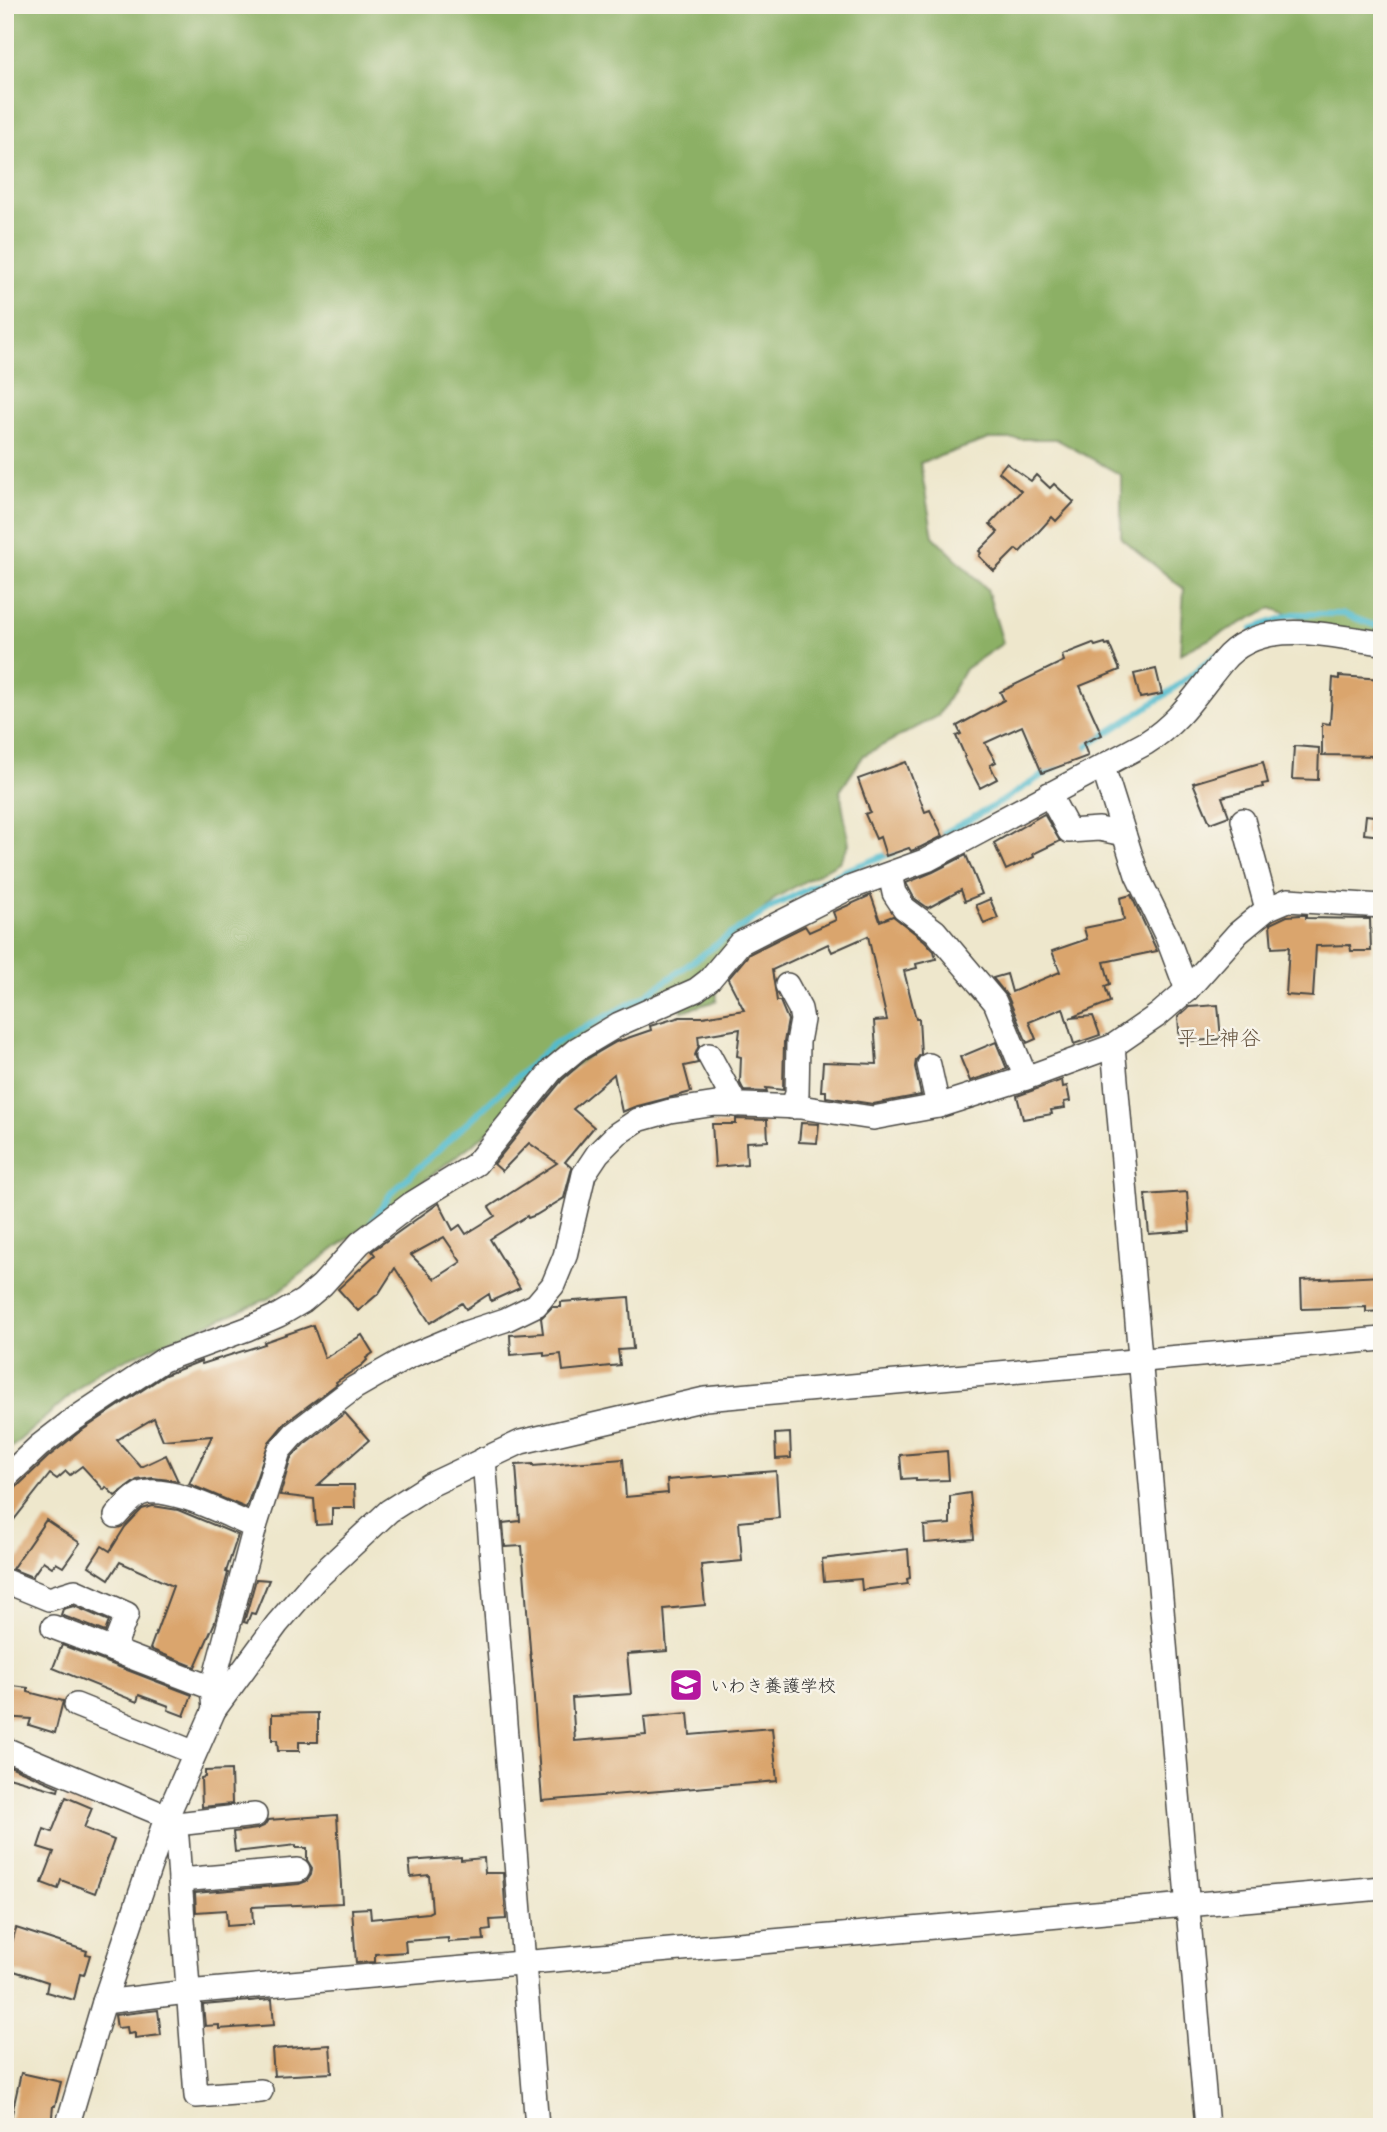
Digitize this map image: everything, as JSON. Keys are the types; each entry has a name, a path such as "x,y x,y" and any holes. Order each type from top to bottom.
{"street":[{"path":"5,1478 69,1422 163,1360 247,1329 303,1301 322,1285 360,1243 411,1205 476,1164 552,1069 585,1044 619,1024 696,990 709,980 740,943 849,888 927,860 1162,733 1195,700 1224,659 1247,641 1286,632 1382,643"},
{"path":"1103,766 1137,875 1167,937 1187,990"},
{"path":"1049,794 1069,831 1099,829 1124,834"},
{"path":"1243,820 1268,909"},
{"path":"890,874 894,893 904,908 935,931 995,1002 1026,1078"},
{"path":"67,2127 104,2002 166,1821 213,1699 255,1527 279,1451 294,1434 354,1388 408,1357 465,1333 505,1320 536,1305 552,1285 565,1256 584,1174 598,1153 617,1134 638,1120 670,1111 716,1104 792,1107 873,1118 938,1107 1113,1046 1158,1015 1187,990 1238,933 1268,909 1288,901 1382,906"},
{"path":"787,985 800,1009 802,1020 798,1042 797,1094 792,1107"},
{"path":"1113,1046 1207,2127"},
{"path":"709,1055 736,1105"},
{"path":"929,1065 938,1107"},
{"path":"213,1699 315,1580 389,1511 430,1485 521,1442 705,1399 1382,1339"},
{"path":"484,1460 537,2127"},
{"path":"116,1516 139,1495 158,1492 191,1501 255,1527"},
{"path":"5,1581 50,1599 75,1591 127,1614 113,1650"},
{"path":"53,1627 113,1650 213,1699"},
{"path":"76,1705 193,1752"},
{"path":"5,1749 166,1821 255,1815"},
{"path":"166,1821 177,1838 196,2096 261,2091"},
{"path":"180,1880 298,1870"},
{"path":"104,2002 187,1992 1382,1888"}],"green space":[{"path":"5,5 1382,5 1382,647 1271,608 1180,654 1184,589 1121,538 1121,475 1056,439 989,439 920,463 933,536 987,589 1003,643 965,669 938,716 864,755 840,791 849,844 839,862 775,898 714,962 717,1001 682,1011 676,989 270,1298 98,1371 5,1453"}],"building":[{"path":"1006,463 1031,481 1036,475 1050,488 1054,484 1074,502 1056,521 1052,517 1020,552 1016,549 994,571 979,556 979,551 998,532 990,524 1021,491 999,472"},
{"path":"1093,643 1095,646 1109,644 1120,670 1080,686 1102,735 1083,743 1088,756 1042,773 1022,726 985,743 996,762 990,765 997,779 980,788 956,736 961,734 957,726 1004,700 1000,692 1064,661 1062,655"},
{"path":"1156,669 1162,694 1140,698 1134,674"},
{"path":"1339,676 1382,679 1382,756 1322,755 1322,723 1330,724 1333,678 1339,679"},
{"path":"1294,746 1319,748 1318,780 1292,779"},
{"path":"906,762 925,812 930,810 943,836 911,851 909,848 886,856 880,837 876,839 865,814 870,812 858,779"},
{"path":"1263,762 1268,783 1262,784 1263,787 1222,797 1229,816 1210,823 1193,783"},
{"path":"1044,814 1060,841 1006,870 994,843"},
{"path":"1366,815 1382,817 1382,836 1364,834"},
{"path":"966,855 982,894 965,901 961,890 928,908 914,898 906,883"},
{"path":"871,895 880,921 893,916 934,951 936,959 916,964 917,968 904,971 916,1019 919,1019 921,1054 915,1067 921,1095 873,1104 826,1097 826,1091 821,1091 823,1062 877,1064 874,1021 887,1020 868,936 832,952 828,944 772,970 777,1001 780,1001 788,1020 784,1042 783,1090 766,1088 767,1092 744,1091 740,1083 741,1057 737,1056 740,1029 698,1036 699,1045 695,1055 698,1063 684,1066 691,1092 622,1112 614,1074 573,1109 594,1127 565,1162 572,1168 564,1198 536,1215 527,1216 490,1239 520,1288 491,1301 489,1294 466,1309 462,1303 430,1323 395,1268 379,1293 358,1311 338,1289 375,1255 372,1251 439,1203 453,1230 460,1225 466,1234 495,1216 489,1207 557,1163 529,1143 502,1171 494,1164 562,1080 585,1060 616,1042 651,1030 650,1026 680,1017 703,1017 744,1010 728,979 749,954 805,926 809,932 836,920 833,912","holes":["444,1237 461,1262 435,1279 411,1255"]},
{"path":"1131,895 1157,951 1104,962 1110,984 1105,986 1110,1002 1070,1018 1093,1016 1100,1035 1074,1044 1063,1008 1029,1022 1036,1039 1027,1043 1008,997 993,978 1007,974 1012,992 1060,972 1052,951 1087,939 1084,928 1124,920 1120,898"},
{"path":"990,899 998,918 984,924 976,905"},
{"path":"1306,915 1306,918 1370,919 1371,951 1351,951 1350,945 1316,946 1313,997 1286,995 1289,947 1272,948 1270,924 1287,916"},
{"path":"1218,1005 1221,1039 1180,1042 1178,1017 1189,1007"},
{"path":"996,1042 1007,1069 970,1081 960,1057"},
{"path":"1062,1080 1063,1087 1067,1086 1070,1101 1064,1102 1065,1108 1051,1110 1052,1114 1023,1119 1017,1096"},
{"path":"736,1119 767,1120 768,1141 746,1142 747,1164 715,1167 712,1124 736,1124"},
{"path":"801,1123 819,1124 817,1143 799,1142"},
{"path":"1187,1192 1190,1231 1149,1234 1145,1195"},
{"path":"1382,1276 1382,1311 1366,1312 1366,1307 1302,1309 1301,1280"},
{"path":"629,1297 633,1349 618,1350 620,1365 563,1371 561,1354 544,1356 544,1352 511,1355 510,1335 543,1333 541,1318 552,1307 561,1307 561,1302"},
{"path":"313,1325 325,1358 362,1335 373,1353 362,1365 285,1423 269,1442 246,1508 189,1484 212,1436 163,1440 154,1418 117,1440 141,1467 166,1455 178,1481 153,1478 137,1480 115,1496 106,1487 104,1490 82,1466 70,1475 66,1471 57,1479 50,1474 5,1531 5,1498 78,1433 165,1375 201,1361 202,1364 265,1344 264,1342"},
{"path":"345,1413 369,1440 318,1485 354,1485 355,1508 332,1508 332,1524 316,1525 314,1499 280,1495 291,1458 304,1444"},
{"path":"790,1433 791,1458 776,1459 775,1434"},
{"path":"947,1451 949,1480 902,1479 900,1455"},
{"path":"623,1459 626,1497 668,1493 667,1480 776,1471 779,1518 739,1522 742,1561 701,1565 705,1605 664,1609 667,1651 627,1654 631,1694 572,1698 575,1741 646,1735 644,1717 688,1713 690,1735 772,1728 777,1781 542,1801 522,1546 505,1547 503,1523 520,1521 516,1465"},
{"path":"970,1493 974,1539 925,1543 924,1526 950,1524 950,1496"},
{"path":"153,1506 178,1510 238,1535 226,1572 228,1573 215,1622 195,1667 150,1649 173,1586 120,1562 109,1579 89,1566 102,1546 110,1551 125,1527 142,1509"},
{"path":"46,1520 80,1543 63,1567 56,1563 52,1567 43,1561 32,1577 12,1569"},
{"path":"908,1549 908,1584 862,1590 861,1579 824,1582 822,1559"},
{"path":"256,1579 269,1580 255,1614 251,1613 247,1623 244,1622"},
{"path":"74,1606 109,1621 105,1632 61,1615 63,1609"},
{"path":"62,1645 192,1695 184,1716 168,1710 169,1706 139,1695 137,1702 53,1668"},
{"path":"5,1685 28,1688 28,1692 63,1701 55,1733 29,1725 31,1719 5,1717"},
{"path":"318,1713 318,1742 299,1742 299,1751 278,1751 277,1740 272,1740 272,1714"},
{"path":"5,1764 59,1787 58,1791 5,1776"},
{"path":"231,1770 232,1804 202,1807 201,1778 205,1777 205,1771"},
{"path":"66,1797 92,1808 84,1828 114,1840 95,1893 61,1880 58,1889 42,1883 54,1852 38,1847 44,1829 52,1832"},
{"path":"337,1815 342,1903 252,1907 253,1924 227,1926 226,1910 196,1912 195,1893 299,1884 307,1881 311,1875 307,1848 296,1848 296,1845 235,1852 233,1832 257,1829 264,1826 268,1820"},
{"path":"461,1857 461,1860 484,1858 485,1873 503,1873 506,1919 490,1920 491,1930 483,1931 484,1940 448,1942 448,1938 405,1941 406,1952 375,1954 375,1962 356,1963 352,1909 370,1908 371,1919 428,1913 432,1911 429,1875 411,1877 409,1861"},
{"path":"16,1928 87,1951 86,1954 90,1955 84,1975 80,1974 74,2000 46,1992 48,1982 5,1968"},
{"path":"272,1999 274,2025 219,2029 219,2025 205,2026 203,2005"},
{"path":"158,2010 161,2035 135,2038 135,2033 128,2034 127,2027 117,2028 115,2015"},
{"path":"330,2045 332,2073 274,2076 272,2049"},
{"path":"21,2073 61,2082 53,2106 51,2127 9,2127"}],"waterway":[{"path":"1252,629 1293,614 1343,614 1382,628"},
{"path":"1078,752 1164,696 1215,656"},
{"path":"937,837 996,805 1057,766"},
{"path":"372,1222 391,1193 552,1045 645,996 777,904 846,870 894,852"}],"place":[{"name":"いわき養護学校","path":"686,1685"}],"district":[{"name":"平上神谷","path":"1219,1036"}]}
